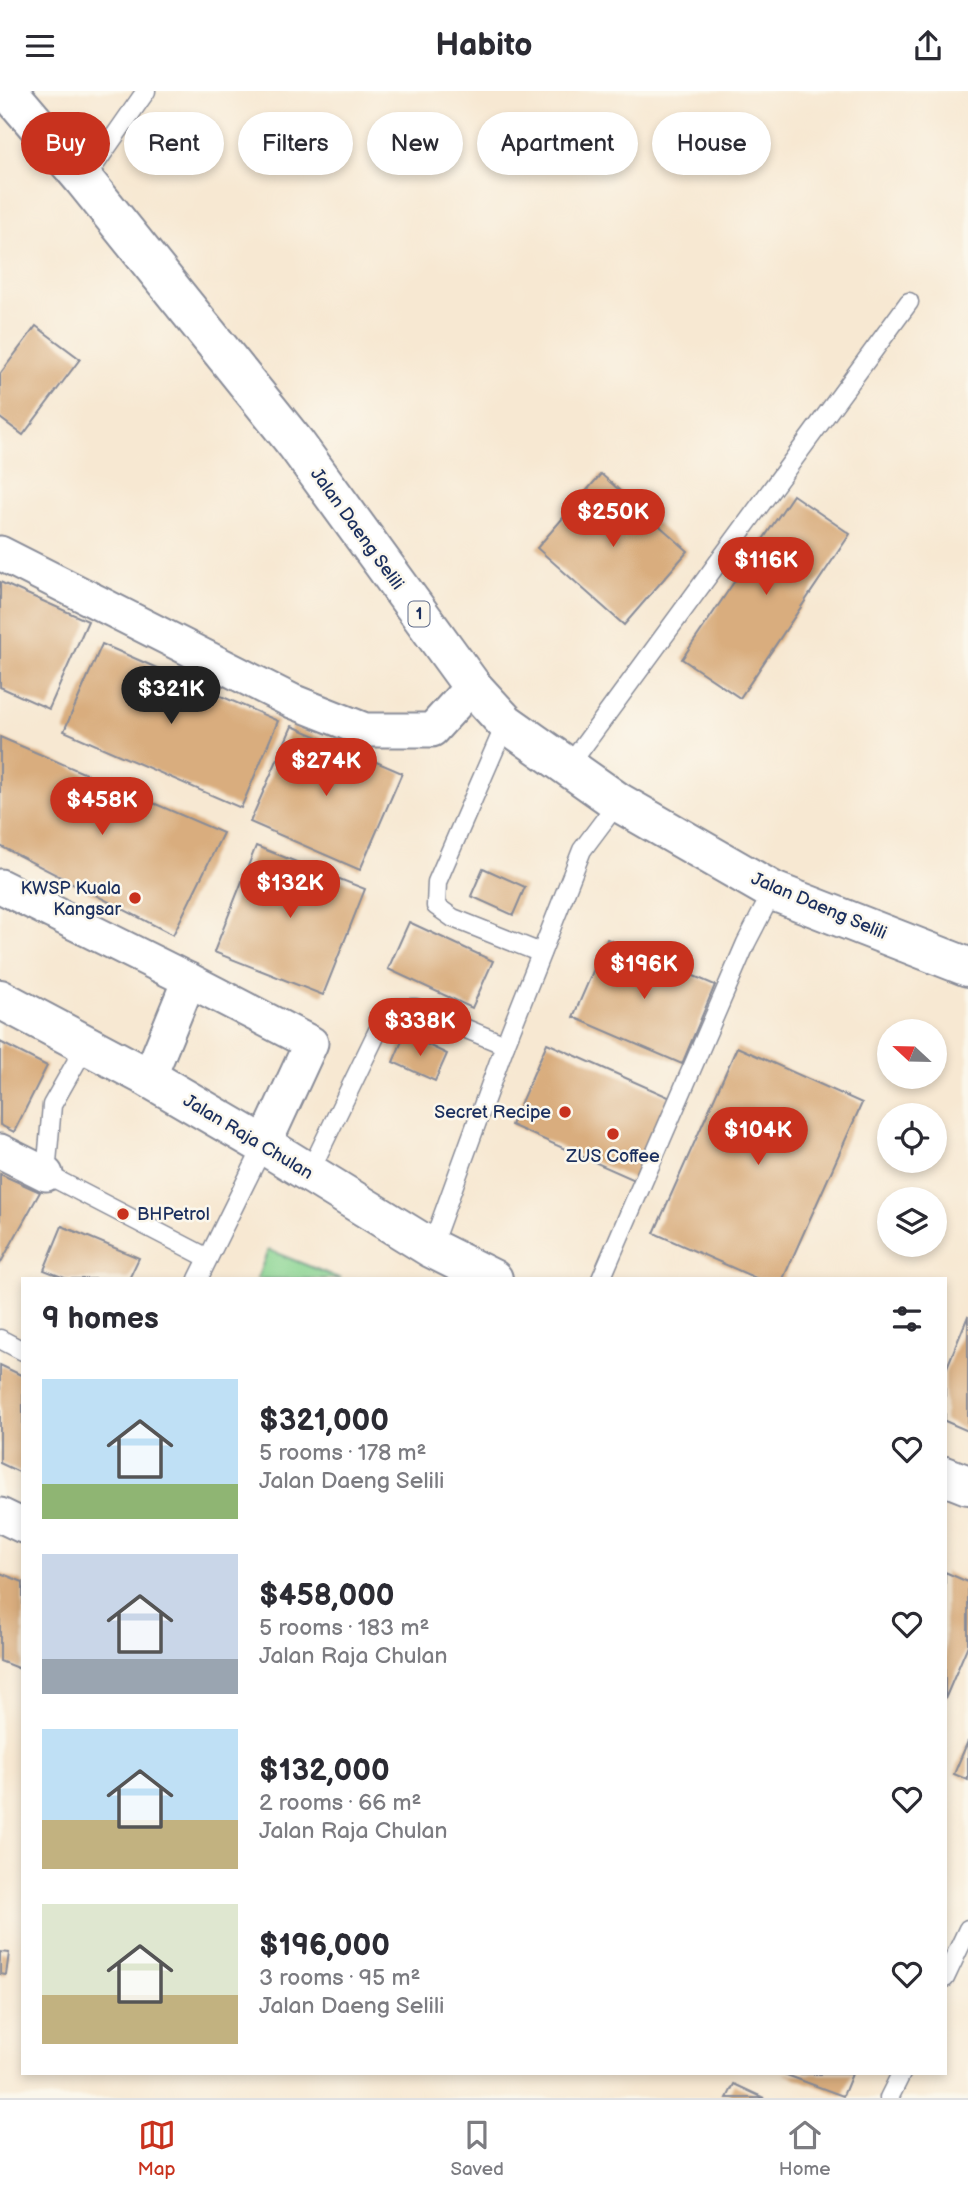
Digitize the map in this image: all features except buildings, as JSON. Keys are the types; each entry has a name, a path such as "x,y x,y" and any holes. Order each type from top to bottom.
{"main road":[{"name":"Jalan Daeng Selili","path":"8,91 84,180 296,444 472,686 506,723 618,802 772,891 968,967"},
{"name":"Jalan Raja Chulan","path":"0,999 149,1078 431,1248 489,1277"},
{"path":"947,1477 968,1485"}],"street":[{"path":"0,552 292,701 365,730 432,730 472,686"},
{"path":"0,886 311,1043 264,1145"},
{"path":"149,1078 189,980"},
{"path":"0,1151 46,1174"},
{"path":"0,1515 21,1525"}],"lane":[{"path":"84,180 146,91"},
{"path":"568,767 909,302"},
{"path":"506,723 437,883 436,906 453,918 541,953"},
{"path":"431,1248 505,1045 582,850 618,802"},
{"path":"602,1277 746,943 772,891"},
{"path":"309,1173 384,1018 397,1007 416,1008 505,1045"},
{"path":"86,1045 52,1105 46,1174 208,1258"},
{"path":"199,1277 264,1145"},
{"path":"0,1339 21,1350"},
{"path":"947,1974 968,1929"},
{"path":"889,2098 900,2075"}],"green space":[{"path":"269,1250 336,1277 258,1277"}],"place":[{"name":"KWSP Kuala Kangsar","path":"135,898"},
{"name":"Secret Recipe","path":"565,1112"},
{"name":"ZUS Coffee","path":"613,1134"},
{"name":"BHPetrol","path":"123,1214"}]}
